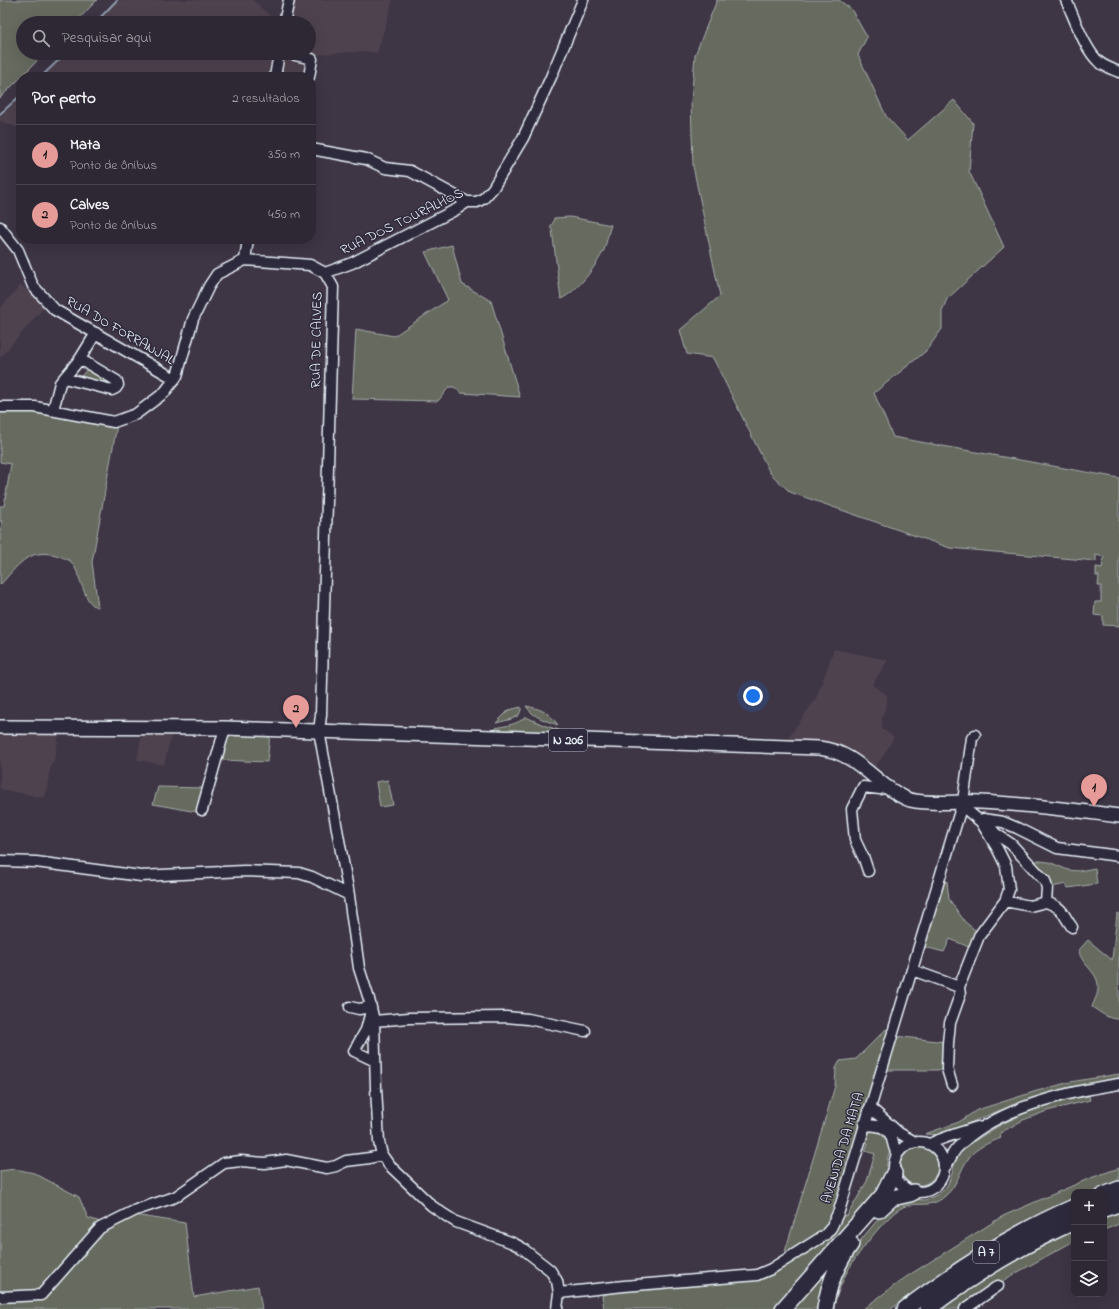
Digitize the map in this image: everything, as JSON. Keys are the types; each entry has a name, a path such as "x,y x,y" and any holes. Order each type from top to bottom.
{"highway":[{"path":"783,1309 883,1195 894,1173"},
{"path":"1107,1193 1119,1189"},
{"path":"825,1309 833,1275 851,1243 890,1200 914,1192"},
{"path":"1107,1209 1119,1204"},
{"name":"A 7","path":"905,1309 988,1252 1038,1224 1071,1208"},
{"name":"A 7","path":"928,1309 959,1286 1002,1259 1071,1223"}],"main road":[{"name":"N 206","path":"0,727 225,728 829,749 840,752 887,787 909,799 922,801 1028,805 1119,816"}],"street":[{"path":"286,16 289,0"},
{"name":"RUA DOS TOURALHOS","path":"325,273 352,263 457,209 467,202 477,202 484,198 493,188 524,138 551,78 583,0"},
{"path":"1066,0 1083,39 1098,61 1119,72"},
{"path":"276,72 278,60"},
{"path":"311,72 312,60"},
{"path":"316,150 366,159 385,168 410,171 467,202"},
{"name":"RUA DO FORRANJAL","path":"0,227 18,250 33,286 55,310 175,379"},
{"path":"0,407 35,407 114,422 136,414 164,393 177,376 193,319 209,286 217,274 245,260 247,244"},
{"name":"RUA DE CALVES","path":"245,260 310,265 325,273 333,287 321,715 319,731 349,895 359,968 374,1021 379,1142 382,1156"},
{"path":"53,410 60,383 80,359 96,333"},
{"path":"64,378 112,390 116,388 118,385 117,382 80,359"},
{"path":"202,810 225,728"},
{"name":"AVENIDA DA MATA","path":"559,1293 617,1286 757,1275 771,1269 825,1234 831,1228 839,1211 864,1124 964,803 972,738 975,735"},
{"path":"868,871 864,858 855,840 852,809 863,787 880,789 887,787"},
{"path":"964,803 983,819 996,834 1011,844 1045,881 1047,888 1046,902"},
{"path":"952,1085 947,1069 948,1043 950,1023 960,995 959,987 979,936 1005,901 1009,890 1004,861 981,822 964,803"},
{"path":"983,819 1003,822 1057,848 1119,856"},
{"path":"0,861 36,862 141,876 244,871 299,873 312,877 349,895"},
{"path":"1005,901 1030,906 1046,902 1057,906 1062,910 1072,927"},
{"path":"912,970 959,987"},
{"path":"350,1007 371,1009 366,1030 354,1051 375,1061"},
{"path":"374,1021 409,1018 506,1017 528,1019 585,1031"},
{"path":"930,1144 934,1140 944,1139 986,1125 1014,1112 1049,1099 1119,1084"},
{"path":"869,1109 874,1111 899,1133 915,1142"},
{"path":"864,1124 881,1127 889,1132 894,1141 897,1154"},
{"path":"944,1168 957,1147 986,1125"},
{"path":"922,1142 930,1144 941,1154 944,1161 943,1176 940,1182 934,1187 921,1192 907,1190 901,1185 894,1173 894,1164 897,1154 908,1144 922,1142"},
{"path":"0,1297 41,1295 100,1228 136,1210 175,1197 224,1163 241,1161 265,1163 286,1160 327,1168 336,1166 346,1160 382,1156 388,1165 432,1206 445,1216 456,1222 513,1243 522,1248 550,1270 557,1281 559,1293 556,1309"},
{"path":"965,1309 998,1286"}],"shaded area":[{"path":"116,0 253,0 270,16 101,16"},
{"path":"292,0 393,0 377,53 364,51 316,55 316,16 289,16"},
{"path":"57,60 315,60 313,72 45,72"},
{"path":"16,101 16,127 0,121 0,118"},
{"path":"21,285 46,305 0,358 0,308"},
{"path":"834,649 888,660 872,685 887,695 887,703 882,718 882,729 894,737 884,755 872,771 846,752 785,743 816,698"},
{"path":"57,732 59,735 53,764 51,764 45,798 0,789 0,733"},
{"path":"142,732 172,732 164,765 137,760"}],"green space":[{"path":"0,0 97,0 82,16 16,16 16,60 38,60 26,72 16,72 16,82 0,98"},
{"path":"717,0 839,0 851,9 867,37 858,55 886,116 908,140 954,100 973,123 969,171 1004,247 947,299 942,311 942,329 926,351 874,393 893,437 1119,478 1119,626 1103,625 1103,616 1094,615 1095,602 1101,602 1101,586 1098,586 1099,576 1096,576 1096,567 1102,568 1104,557 1096,555 1096,561 950,548 790,492 770,473 713,358 687,354 680,330 720,296 693,166 691,102 695,55"},
{"path":"570,217 611,225 604,250 586,278 574,290 561,299 552,230 550,227 554,218"},
{"path":"452,245 462,284 491,301 520,397 461,393 454,387 449,387 438,401 352,399 356,329 394,336 448,300 425,252"},
{"path":"88,368 114,383 113,385 79,379"},
{"path":"0,411 31,411 94,424 117,425 92,562 98,607 93,605 86,596 72,563 67,559 56,555 38,554 30,556 18,565 0,585 0,533 2,521 0,521 0,506 4,506 11,464 0,462"},
{"path":"526,706 536,708 544,712 558,725 536,716"},
{"path":"521,707 519,715 512,719 496,723 509,710"},
{"path":"526,717 559,730 560,735 495,733 495,728 516,723"},
{"path":"234,734 270,735 267,762 222,760 226,741"},
{"path":"388,780 393,805 380,807 376,782"},
{"path":"158,787 204,788 197,812 153,804"},
{"path":"1031,860 1049,862 1068,870 1079,871 1095,868 1097,884 1068,888 1066,884 1048,888"},
{"path":"941,881 947,881 949,899 965,922 979,933 971,948 950,939 944,952 921,946"},
{"path":"1119,913 1119,1019 1115,1019 1092,1007 1098,989 1098,983 1093,973 1080,955 1079,950 1088,940 1112,960 1117,914"},
{"path":"886,1029 889,1033 829,1225 821,1233 784,1255 835,1086 836,1068 840,1061 856,1059"},
{"path":"895,1036 945,1042 944,1070 885,1070"},
{"path":"1119,1074 1119,1078 1066,1088 996,1112 940,1135 925,1134 959,1122 977,1110 1037,1091 1070,1082"},
{"path":"1089,1096 1090,1100 1047,1111 1023,1120 1000,1133 1001,1138 983,1146 971,1155 952,1189 939,1201 929,1204 908,1205 896,1211 880,1227 856,1258 842,1283 834,1309 831,1309 835,1287 855,1247 888,1207 908,1199 925,1200 937,1195 947,1186 957,1155 964,1147 1002,1124 1023,1114 1048,1105"},
{"path":"872,1130 884,1131 892,1145 887,1159 887,1173 884,1182 778,1309 604,1309 602,1296 610,1292 762,1277 828,1238 841,1214 847,1216 867,1181 875,1154 865,1151 868,1143 863,1141"},
{"path":"915,1147 923,1147 930,1150 935,1155 938,1166 935,1177 930,1182 923,1185 915,1185 908,1182 903,1177 900,1170 900,1162 903,1155 908,1150"},
{"path":"1119,1168 1119,1181 1099,1189 1071,1189 1071,1200 1054,1207 1000,1235 955,1263 891,1309 863,1309 906,1277 1003,1216 1088,1179"},
{"path":"15,1169 34,1173 79,1197 88,1218 113,1226 134,1215 185,1223 194,1297 258,1286 262,1309 0,1309 0,1171"},
{"path":"1119,1212 1119,1224 1107,1229 1107,1216"},
{"path":"1071,1231 1071,1243 1009,1277 962,1309 939,1309 987,1276 1039,1247"},
{"path":"848,1243 823,1309 788,1309"}],"waterway":[{"path":"102,16 117,0"},
{"path":"46,72 59,60"},
{"path":"0,114 16,100"}],"place":[{"name":"Calves","path":"296,728"},
{"name":"Mata","path":"1094,807"}]}
